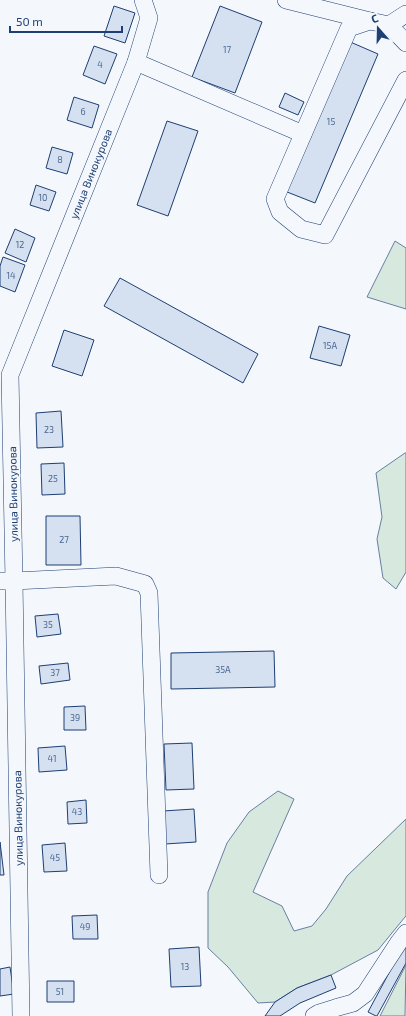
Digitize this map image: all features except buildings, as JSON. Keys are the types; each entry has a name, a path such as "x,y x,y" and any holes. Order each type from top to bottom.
{"street":[{"name":"улица Винокурова","path":"21,1016 7,581 5,373 136,62 149,18 142,0"},
{"path":"286,0 389,25 406,43"},
{"path":"389,25 406,14"},
{"path":"370,21 349,28 275,199 280,212 301,229 325,235 406,80"},
{"path":"136,62 303,134"},
{"path":"7,581 116,576 144,584 149,593 158,875"},
{"path":"314,1016 319,1013 353,1003 364,994 406,933"}],"shaded area":[{"path":"395,241 406,248 406,309 367,297"},
{"path":"405,453 406,572 396,589 383,578 377,539 382,517 376,473"},
{"path":"278,791 294,799 253,892 282,906 294,931 312,926 326,909 347,876 406,819 406,916 378,950 331,975 297,988 275,1002 258,1003 228,967 208,948 208,892 227,843 249,812"},
{"path":"406,965 405,1016 380,1016"}]}
